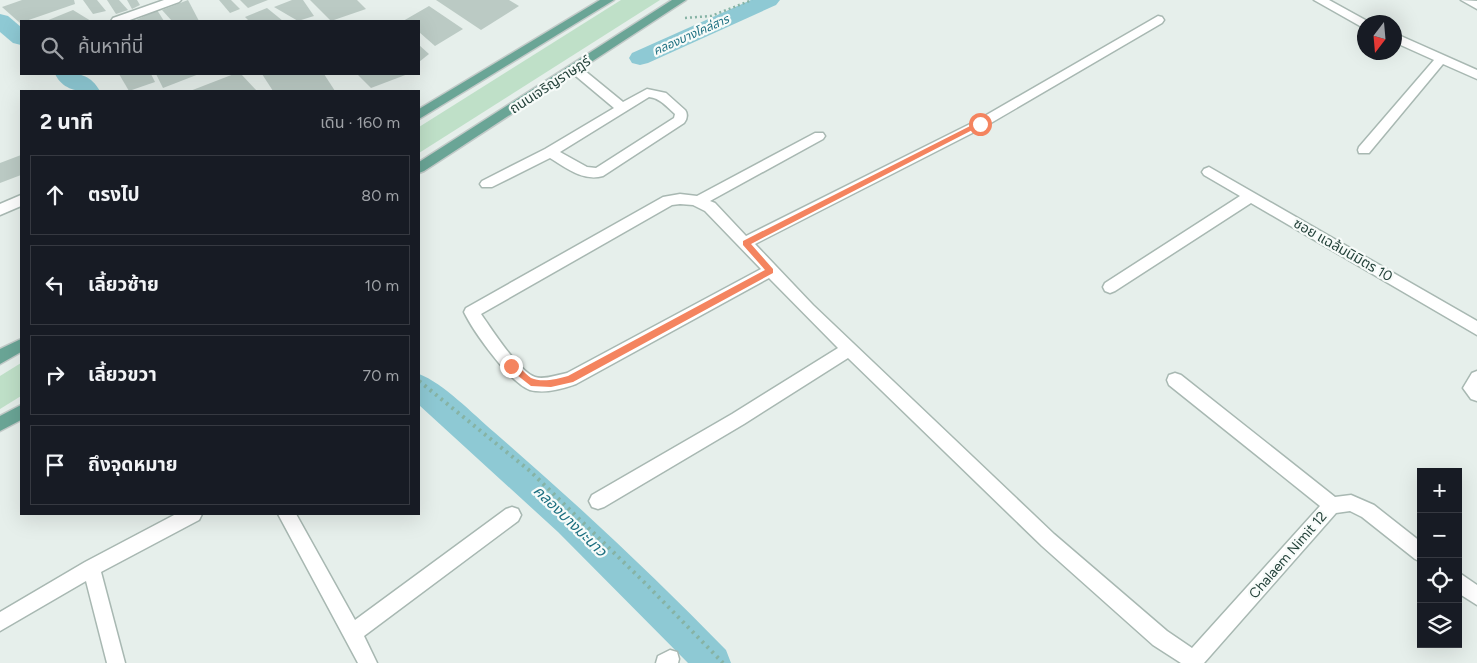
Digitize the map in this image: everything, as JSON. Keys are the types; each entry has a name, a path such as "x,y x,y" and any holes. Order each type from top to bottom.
{"main road":[{"path":"420,114 608,0"},
{"name":"ถนนเจริญราษฎร์","path":"420,167 680,0"},
{"path":"0,357 20,346"},
{"path":"0,424 20,413"}],"street":[{"path":"120,20 175,0"},
{"path":"1320,0 1357,19"},
{"path":"1467,0 1477,6"},
{"path":"745,243 980,124 1158,20"},
{"path":"1402,41 1477,75"},
{"path":"1364,150 1441,59"},
{"path":"575,69 622,108"},
{"path":"486,184 550,152 648,93 654,92 660,95 681,113 680,120 598,173 584,172 550,152"},
{"path":"699,201 819,136"},
{"name":"ซอย แฉล้มนิมิตร 10","path":"1209,172 1477,329"},
{"path":"1110,286 1251,196"},
{"path":"770,271 570,379 551,384 531,382 511,366 471,312 668,201 689,197 699,201 710,207 770,271 849,349 1048,540 1160,638 1192,662"},
{"path":"0,210 20,200"},
{"path":"598,501 738,419 849,349"},
{"path":"1477,378 1471,388 1477,394"},
{"path":"1175,380 1332,505"},
{"name":"Chalaem Nimit 12","path":"1192,662 1332,505 1350,503 1368,511 1417,550"},
{"path":"0,622 91,568 191,515"},
{"path":"288,515 368,663"},
{"path":"351,634 512,516"},
{"path":"91,568 116,663"},
{"path":"1462,585 1477,596"}],"path":[{"path":"683,18 711,16 752,0"},
{"path":"420,381 530,471 646,584 723,663"}],"green space":[{"path":"621,0 660,0 420,152 420,126"},
{"path":"20,364 20,397 0,409 0,376"}],"building":[{"path":"22,0 74,0 75,4 29,20 20,20 20,23 2,7"},
{"path":"83,0 97,0 106,11 93,14"},
{"path":"107,0 119,0 128,10 116,14"},
{"path":"127,0 137,0 140,5 132,9"},
{"path":"188,0 198,20 171,20 162,10"},
{"path":"219,0 231,0 240,9 230,13"},
{"path":"240,0 268,0 248,8"},
{"path":"292,0 303,0 314,16 296,20 274,7"},
{"path":"310,0 357,0 366,9 334,20 330,20"},
{"path":"436,0 509,0 519,6 481,30"},
{"path":"429,6 463,29 435,46 420,33 420,20 405,20"},
{"path":"267,8 282,20 248,20 245,17"},
{"path":"73,10 89,20 48,20"},
{"path":"157,10 163,20 136,20"},
{"path":"420,46 429,54 420,61"},
{"path":"120,75 152,75 155,82 132,90 128,90"},
{"path":"156,75 196,75 163,88"},
{"path":"231,75 242,75 256,90 193,90"},
{"path":"263,75 325,75 334,90 272,90"},
{"path":"358,75 405,75 371,88"},
{"path":"20,155 20,175 0,183 0,163"}],"waterway":[{"name":"คลองบางโคล่สาร","path":"640,58 769,0"},
{"name":"คลองบางมะนาว","path":"0,21 20,37"},
{"name":"คลองบางมะนาว","path":"67,75 87,90"},
{"name":"คลองบางมะนาว","path":"420,388 570,521 643,591 713,663"}],"route":[{"path":"511,366 531,382 551,384 570,379 770,271 745,243 980,124"}]}
